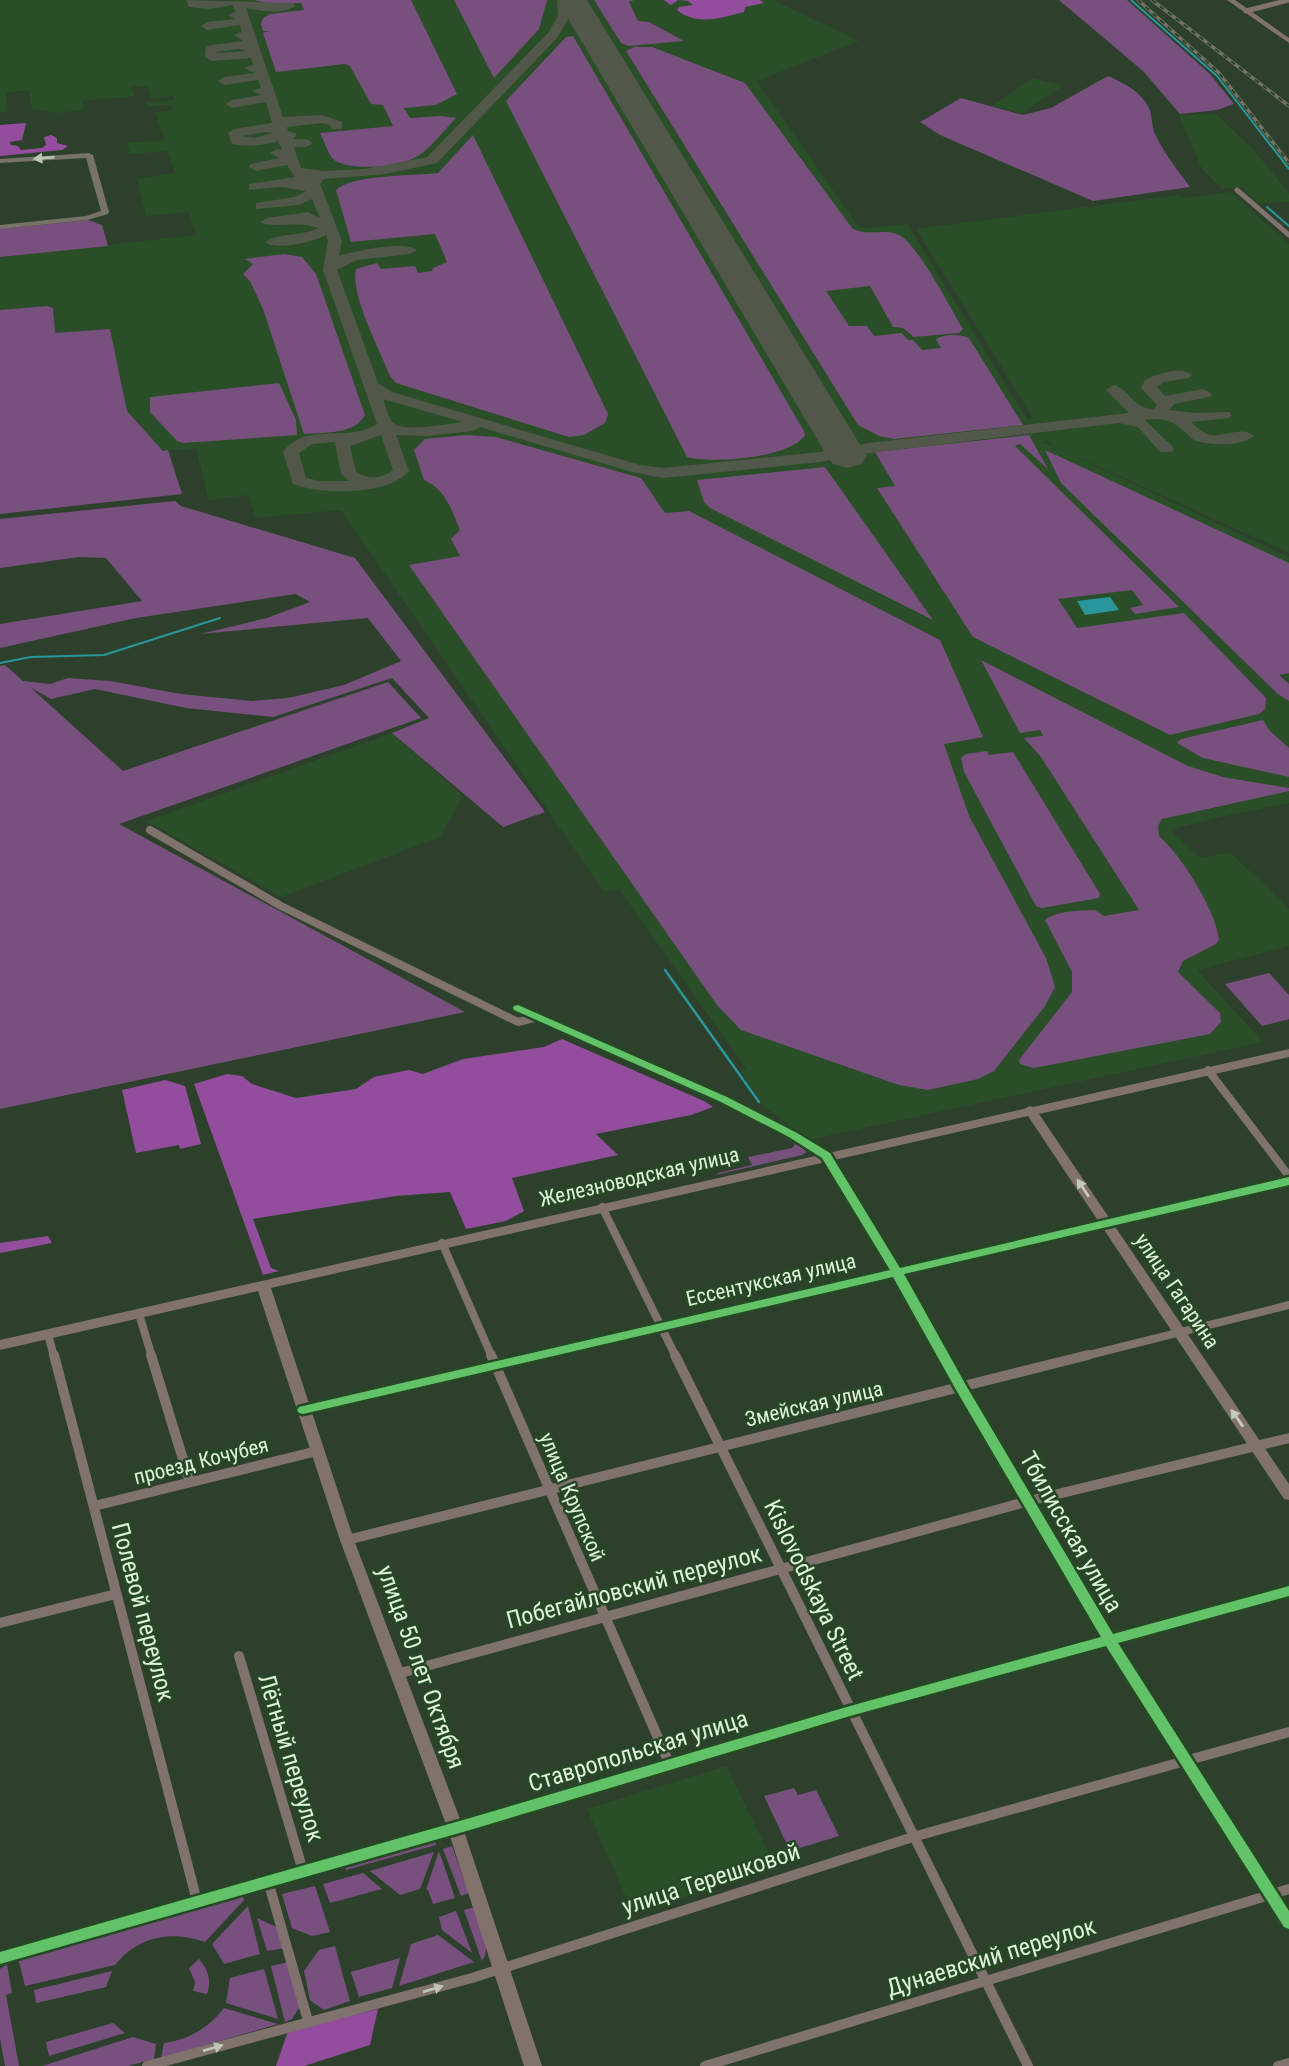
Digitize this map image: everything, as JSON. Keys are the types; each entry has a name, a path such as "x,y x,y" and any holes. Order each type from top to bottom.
{"main road":[{"path":"1230,0 1289,41"},
{"path":"0,162 89,155 105,212 87,218 0,227"},
{"name":"Железноводская улица","path":"0,1345 1289,1053"},
{"name":"улица Гагарина","path":"1030,1110 1289,1495"},
{"name":"улица 50 лет Октября","path":"263,1285 348,1540 455,1828 533,2066"},
{"name":"Ставропольская улица","path":"455,1828 850,1711 1108,1638 1289,1591"}],"street":[{"path":"1246,12 1289,0"},
{"path":"1237,190 1289,235"},
{"path":"150,830 281,906 505,1016 517,1021 538,1017"},
{"path":"518,1008 723,1099 793,1135 826,1156"},
{"path":"1208,1070 1289,1178"},
{"name":"Тбилисская улица","path":"826,1156 896,1271 961,1388 1108,1638 1289,1923"},
{"name":"Ессентукская улица","path":"303,1410 1289,1178"},
{"name":"Kislovodskaya Street","path":"602,1207 983,1980 1028,2066"},
{"name":"улица Крупской","path":"442,1243 669,1763"},
{"name":"Змейская улица","path":"348,1540 1289,1305"},
{"path":"139,1314 190,1482"},
{"name":"Полевой переулок","path":"48,1334 197,1901"},
{"name":"Побегайловский переулок","path":"397,1674 1029,1501 1289,1438"},
{"name":"проезд Кочубея","path":"93,1506 317,1451"},
{"path":"0,1623 116,1594"},
{"name":"Лётный переулок","path":"239,1656 303,1871"},
{"name":"улица Терешковой","path":"147,2066 391,2001 913,1837 1186,1758 1289,1732"},
{"name":"Ставропольская улица","path":"0,1958 455,1828"},
{"path":"268,1881 308,2021"},
{"name":"Дунаевский переулок","path":"705,2066 1289,1889"},
{"path":"1278,2066 1289,2063"}],"shaded area":[{"path":"0,0 773,0 859,41 757,81 860,229 907,224 1027,419 1033,418 916,229 1179,195 1184,198 1231,192 1289,244 1289,553 1053,446 1049,441 1042,441 1289,557 1289,803 1221,817 1174,829 1172,832 1200,858 1230,852 1289,909 1289,946 1197,970 1263,1042 808,1140 763,1105 740,1071 746,1068 619,889 604,892 341,510 255,518 249,495 209,500 196,448 163,451 127,411 110,329 55,333 47,306 0,310 0,257 196,235 189,212 146,216 137,179 175,173 168,151 130,154 127,143 165,140 155,112 172,111 171,105 148,106 147,102 174,100 174,96 151,99 147,86 131,87 135,96 82,101 83,110 56,113 32,109 29,91 19,91 6,93 8,112 0,112"},
{"path":"255,0 411,0 457,94 436,105 404,108 410,118 456,118 430,146 418,156 404,162 359,167 338,162 330,155 320,133 393,126 383,105 371,104 350,66 345,64 276,72 263,33 269,31 263,31 263,18 270,14 304,10 301,3 271,4"},
{"path":"454,0 547,0 539,29 494,78"},
{"path":"594,0 634,0 629,2 638,21 649,22 684,41 629,46 621,43"},
{"path":"664,0 678,0 671,5"},
{"path":"678,0 760,0 764,3 745,7 744,12 701,19 677,10 679,7 693,5 688,1"},
{"path":"1059,0 1127,0 1210,74 1234,104 1217,110 1180,114 1143,71"},
{"path":"573,36 804,431 805,435 797,443 768,454 750,457 714,460 687,457 506,101 566,37"},
{"path":"634,47 652,47 745,83 852,228 864,232 899,235 915,250 963,329 959,333 914,337 903,328 893,327 870,286 826,291 849,326 867,326 874,336 902,333 922,350 941,348 936,339 944,336 969,338 1023,425 894,439 879,436 858,425 626,51"},
{"path":"1108,76 1132,89 1147,104 1154,132 1190,187 1093,201 940,135 920,122 961,98 1023,115 1051,108"},
{"path":"1033,78 1063,86 1022,113 992,106"},
{"path":"1216,114 1253,149 1289,193 1289,202 1258,203 1241,187 1222,189 1202,169 1179,115"},
{"path":"26,123 22,140 10,142 11,145 18,146 21,150 42,148 46,145 44,137 51,135 57,138 57,143 68,146 62,150 0,156 0,125"},
{"path":"473,135 608,414 605,423 584,435 569,437 396,383 390,376 361,307 355,280 356,269 377,263 381,269 415,266 418,273 432,271 447,262 435,234 351,242 336,190 369,178 438,173"},
{"path":"88,220 102,225 108,246 0,257 0,229"},
{"path":"284,254 302,257 316,274 365,415 354,426 304,434 263,309 250,281 243,274 253,264 245,259"},
{"path":"47,306 53,308 55,333 110,329 127,411 163,451 168,450 182,494 0,514 0,310"},
{"path":"279,383 296,420 297,435 183,443 177,441 150,412 150,397"},
{"path":"466,435 496,437 641,478 665,513 689,511 940,640 983,737 944,744 969,816 1046,958 1055,987 1045,1006 994,1071 978,1079 928,1090 899,1085 741,1030 717,1005 409,565 460,556 451,539 460,530 454,515 438,489 424,480 414,450 425,439"},
{"path":"1029,435 1048,469 1020,444 1015,446 1179,607 1135,614 1130,608 1143,605 1132,590 1058,599 1077,628 1184,613 1266,698 1265,709 1259,714 1170,735 973,637 877,488 895,486 875,452"},
{"path":"1045,450 1289,563 1289,673 1279,675 1289,684 1289,701 1278,694 1061,483"},
{"path":"825,467 933,620 710,508 704,502 697,480"},
{"path":"175,501 181,506 355,558 545,812 503,827 392,733 429,718 392,678 273,717 186,708 95,689 51,699 30,687 123,771 388,682 421,718 119,824 465,1012 0,1109 0,666 5,665 23,681 50,684 68,678 110,681 181,694 252,701 288,698 344,685 401,661 368,618 200,634 267,618 310,602 296,594 136,618 0,648 0,624 142,601 106,558 79,557 0,568 0,519"},
{"path":"981,660 1188,766 1223,777 1289,788 1289,791 1162,819 1158,826 1159,836 1196,884 1211,914 1219,940 1183,961 1178,972 1220,1013 1221,1022 1210,1034 1034,1068 1020,1064 1019,1060 1072,992 1072,972 1045,920 1056,914 1069,912 1095,910 1104,916 1139,910 1041,757 1024,738 1043,736 1040,730 1020,733"},
{"path":"1263,720 1270,731 1289,748 1289,777 1203,758 1177,743 1181,739"},
{"path":"392,733 463,796 440,837 281,897 147,821"},
{"path":"987,751 989,755 1013,752 1100,894 1099,898 1042,908 1036,906 964,772 961,758 966,754"},
{"path":"1269,973 1289,995 1289,1019 1262,1026 1225,984"},
{"path":"562,1039 713,1107 691,1115 596,1134 618,1155 512,1178 524,1211 506,1221 466,1229 450,1192 396,1196 253,1219 271,1268 279,1271 263,1275 194,1084 227,1074 242,1076 252,1084 296,1098 356,1089 374,1077 409,1070 423,1074 463,1059 544,1047"},
{"path":"165,1080 185,1086 201,1144 136,1153 122,1090"},
{"path":"796,1143 807,1152 716,1175 752,1165 748,1157 792,1148"},
{"path":"48,1236 52,1243 0,1253 0,1243"},
{"path":"726,1766 776,1868 633,1913 587,1809"},
{"path":"794,1788 798,1795 816,1790 839,1836 790,1851 764,1796"},
{"path":"436,1838 436,1845 346,1870 344,1865"},
{"path":"452,1846 469,1893 461,1896 443,1849"},
{"path":"439,1851 455,1898 433,1904 426,1890"},
{"path":"434,1852 420,1889 400,1895 370,1871"},
{"path":"363,1873 382,1889 330,1903 323,1884"},
{"path":"315,1886 330,1932 312,1936 292,1928 282,1894"},
{"path":"242,1893 244,1900 205,1942 180,1936 156,1938 134,1947 115,1965 25,1986 18,1958"},
{"path":"248,1906 260,1954 224,1964 212,1944"},
{"path":"475,1907 486,1941 482,1961 464,1910"},
{"path":"456,1911 472,1953 442,1930 439,1917"},
{"path":"257,1918 279,1928 285,1948 267,1951"},
{"path":"438,1935 474,1962 399,1986 411,1944"},
{"path":"335,1946 350,2001 324,2010 310,2000 304,1971 319,1950"},
{"path":"400,1958 392,1988 359,1997 351,1972"},
{"path":"199,1959 208,1975 207,1994 193,1991 195,1982 189,1968"},
{"path":"289,1962 301,2005 292,2019 285,2022 271,1966"},
{"path":"7,1964 12,1993 6,1995 19,2066 5,2066 0,2038 0,1969"},
{"path":"264,1969 278,2019 226,2003 230,1978"},
{"path":"112,1971 106,1987 36,2003 34,1990"},
{"path":"224,2008 278,2024 161,2058 164,2043 197,2032"},
{"path":"378,2009 370,2045 304,2066 276,2066 288,2031"},
{"path":"113,2023 125,2033 49,2056 46,2042"},
{"path":"133,2037 156,2044 154,2059 128,2066 42,2066"}],"water":[{"path":"1110,597 1119,610 1085,615 1077,601"}],"waterway":[{"path":"1131,0 1217,76 1289,169"},
{"path":"1267,207 1289,226"},
{"path":"0,663 31,657 104,655 220,618"},
{"path":"665,970 759,1102"}],"taxiway":[{"path":"192,0 193,4 209,6 235,0"},
{"path":"298,172 324,175 365,173 432,160 553,35 564,16 563,0"},
{"path":"238,3 265,8 289,6"},
{"path":"238,3 280,125"},
{"path":"207,26 232,24 243,20 241,16 234,15"},
{"path":"240,35 247,37 250,42 210,49 211,57 241,57 254,53 252,49 244,47"},
{"path":"224,81 253,78 262,74 260,70 250,68"},
{"path":"232,104 254,102 269,97 266,92 258,91"},
{"path":"287,120 322,119 336,122 337,126"},
{"path":"280,125 299,121"},
{"path":"265,128 280,125"},
{"path":"280,125 284,139"},
{"path":"265,128 279,130 281,134 266,141 248,142 237,141 234,133 265,128"},
{"path":"284,139 291,134"},
{"path":"285,139 292,143 306,143"},
{"path":"285,139 295,170 309,181"},
{"path":"256,167 278,164 290,157 277,153"},
{"path":"254,187 300,180"},
{"path":"309,181 318,180"},
{"path":"261,206 299,201 316,191 305,186 286,184 309,181"},
{"path":"309,181 314,185 335,241 330,270"},
{"path":"267,222 308,216"},
{"path":"272,242 310,238 329,227 314,221 297,219"},
{"path":"330,270 343,259 354,256 410,250"},
{"path":"330,270 371,386"},
{"path":"1165,405 1149,388 1150,383 1161,378 1184,375"},
{"path":"371,386 387,395 638,469 663,473 820,457 869,448 1039,430 1159,413"},
{"path":"371,386 385,425"},
{"path":"1114,390 1131,408 1148,414"},
{"path":"1159,413 1169,400 1204,394"},
{"path":"1159,413 1195,418 1224,415"},
{"path":"1173,415 1201,438 1217,440 1246,436"},
{"path":"1121,419 1143,424 1166,449"},
{"path":"385,425 392,429 413,432 473,426"},
{"path":"385,425 401,471 394,476 368,484 336,487 299,481 291,452 298,444 321,438 363,435 375,432 385,425"},
{"path":"358,436 342,444 349,474 358,480 372,483"}],"runway":[{"path":"572,0 847,456"}],"railway":[{"path":"1138,0 1219,73 1289,163"},
{"path":"1152,0 1289,106"}],"cycle path":[{"path":"518,1008 723,1099 793,1135 826,1156 896,1271 961,1388 1108,1638 1289,1923"},
{"path":"303,1410 1289,1181"},
{"path":"0,1958 470,1824 850,1711 1289,1591"}]}
